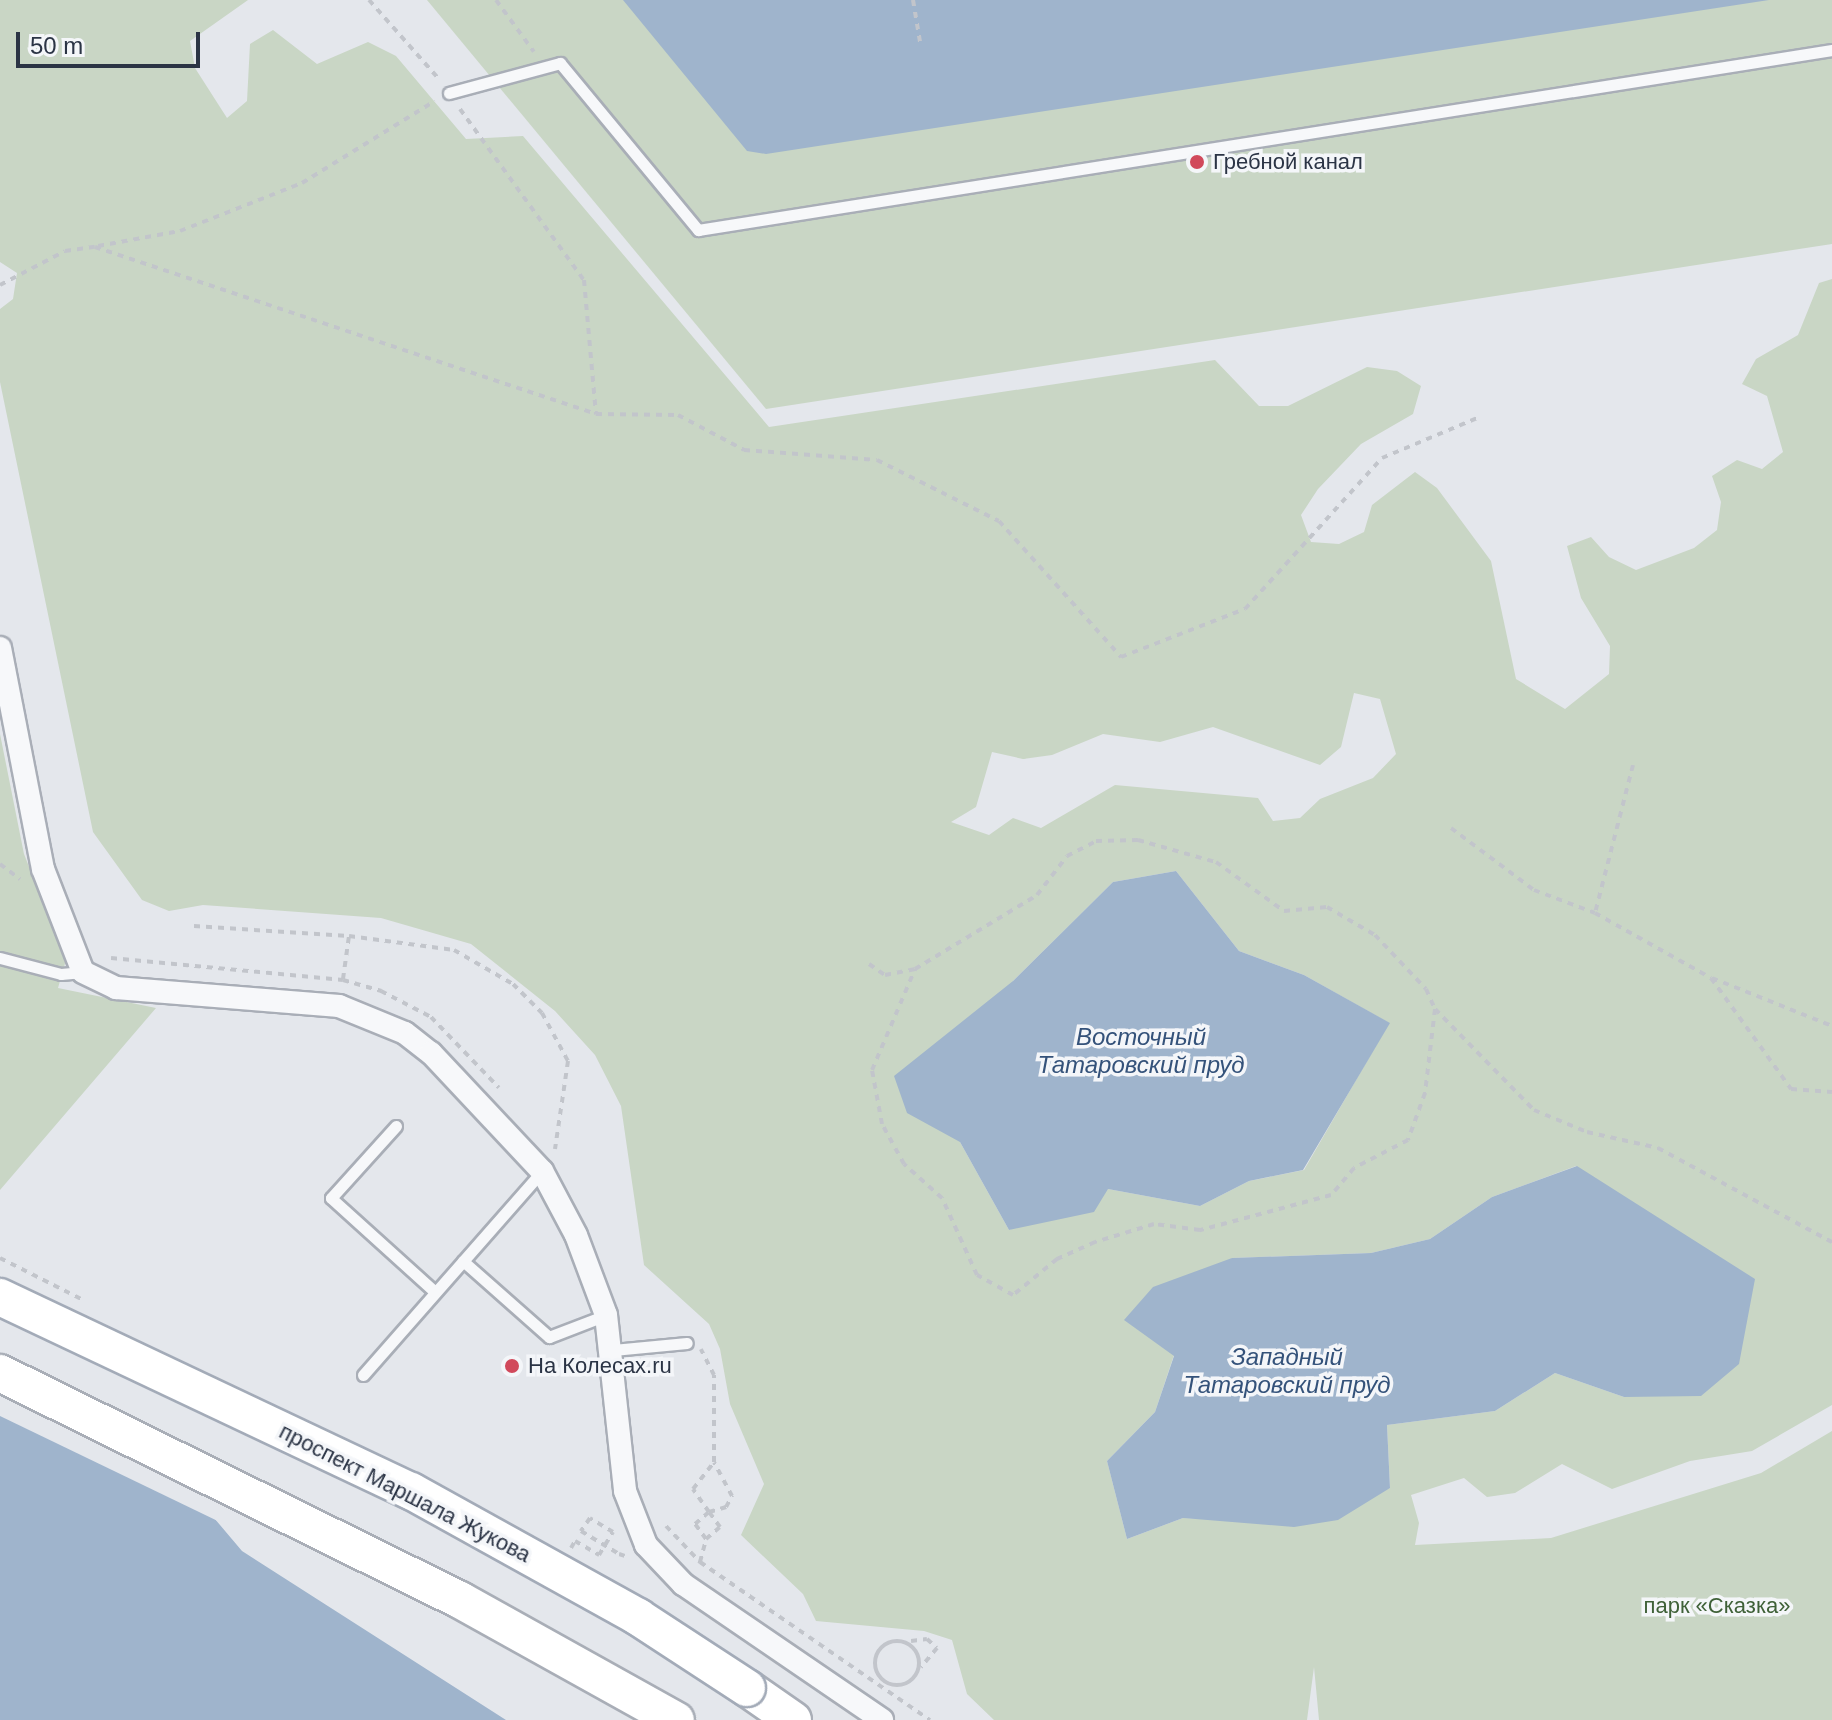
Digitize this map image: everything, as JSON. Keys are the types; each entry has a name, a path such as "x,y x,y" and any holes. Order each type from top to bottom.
{"main road":[{"name":"проспект Маршала Жукова","path":"0,1297 411,1491 638,1617 793,1720"},
{"path":"0,1373 460,1600 676,1720"}],"street":[{"path":"0,648 34,834 78,963 116,988 339,1006 394,1027 431,1053 553,1162 606,1315 613,1350 625,1491 652,1554 683,1584 882,1720"}],"lane":[{"path":"449,93 560,63 698,230 1832,50"},
{"path":"0,958 61,974 78,963"},
{"path":"396,1126 331,1198 435,1292"},
{"path":"363,1375 553,1162"},
{"path":"463,1261 549,1337 606,1315"},
{"path":"613,1350 687,1343"}],"path":[{"path":"369,0 449,93 584,280 596,414"},
{"path":"496,0 517,37 560,63"},
{"path":"913,0 920,42"},
{"path":"0,285 65,251 180,231 302,183 449,93"},
{"path":"95,247 596,414 678,415 744,450 877,460 999,521 1121,657 1245,609 1382,458 1477,418"},
{"path":"1595,913 1633,765"},
{"path":"1451,828 1534,890 1595,913 1711,978 1832,1026"},
{"path":"869,964 885,975 915,969 1037,895 1067,856 1096,841 1138,840 1216,862 1284,911 1327,907 1375,935 1435,1009 1534,1110 1587,1132 1658,1148 1832,1242"},
{"path":"194,926 349,936 454,950 531,1001 568,1061 553,1162"},
{"path":"339,1006 349,936"},
{"path":"78,963 343,980 431,1017 502,1091"},
{"path":"915,969 872,1070 882,1124 904,1164 942,1198 977,1275 1013,1295 1057,1259 1095,1242 1154,1224 1200,1230 1331,1195 1354,1168 1408,1140 1425,1093 1435,1009"},
{"path":"1711,978 1791,1089 1832,1092"},
{"path":"544,1140 553,1162"},
{"path":"687,1343 708,1357 714,1375 714,1462 732,1496 695,1524 706,1539"},
{"path":"700,1562 706,1539 720,1527 693,1489 714,1462"},
{"path":"575,1541 599,1555 606,1543 613,1532 590,1518 581,1531 593,1539 606,1547 619,1554"},
{"path":"661,1520 700,1562 885,1684 930,1720"},
{"path":"895,1639 927,1639 937,1648 901,1687 885,1684 877,1649 895,1639"},
{"path":"911,1641 921,1667"}],"green space":[{"name":"парк «Сказка»","path":"0,0 248,0 190,41 195,68 227,118 247,101 250,44 273,30 317,64 368,42 396,56 466,139 523,136 769,427 1215,360 1259,406 1288,406 1367,367 1397,371 1421,386 1413,414 1361,444 1318,489 1301,515 1311,542 1339,544 1364,532 1372,505 1415,472 1437,488 1491,561 1516,679 1565,709 1609,674 1610,646 1581,598 1567,546 1591,537 1609,557 1636,570 1694,548 1717,530 1721,502 1712,476 1737,460 1762,469 1783,452 1767,396 1742,384 1756,359 1798,335 1819,283 1832,279 1832,1405 1752,1451 1690,1461 1612,1489 1562,1464 1515,1493 1487,1497 1464,1478 1411,1495 1419,1523 1415,1545 1551,1538 1761,1473 1832,1431 1832,1720 1319,1720 1314,1667 1307,1720 994,1720 967,1694 952,1640 924,1631 816,1621 803,1594 741,1535 764,1484 730,1404 720,1349 709,1324 644,1265 621,1106 595,1055 555,1011 471,944 381,918 203,905 169,911 142,900 93,832 0,382 0,309 13,299 17,273 0,262","holes":["1354,693 1380,699 1396,754 1373,778 1320,799 1300,818 1273,821 1258,798 1115,785 1041,828 1013,818 989,835 951,822 976,807 992,752 1023,759 1052,755 1103,734 1160,742 1213,727 1320,765 1341,747","1176,871 1239,951 1304,975 1389,1023 1304,1170 1249,1181 1200,1206 1108,1189 1009,1230 960,1142 1013,981 1113,882","1576,1166 1654,1221 1624,1397 1555,1373 1495,1411 1387,1425 1390,1488 1233,1520 1183,1518 1127,1539 1107,1461 1155,1412 1174,1355 1232,1258 1371,1253 1430,1239 1492,1197"]},
{"name":"Гребной канал","path":"427,0 1832,0 1832,244 766,409"},
{"path":"0,734 24,854 66,960 58,988 156,1008 0,1190"}],"water":[{"name":"Гребной канал","path":"623,0 1769,0 766,154 747,151"},
{"name":"Восточный Татаровский пруд","path":"1176,871 1239,951 1304,975 1390,1023 1303,1170 1249,1181 1200,1206 1108,1189 1094,1212 1009,1230 960,1142 907,1113 894,1076 1013,981 1113,882"},
{"name":"Западный Татаровский пруд","path":"1577,1166 1755,1279 1739,1364 1701,1396 1624,1397 1555,1373 1495,1411 1387,1425 1390,1488 1338,1520 1294,1527 1183,1518 1127,1539 1107,1461 1155,1412 1174,1356 1124,1320 1153,1287 1232,1258 1371,1253 1430,1239 1492,1197"},
{"path":"0,1265 242,1551 506,1720 0,1720"}],"pier":[{"path":"0,1261 3,1262 226,1525 0,1416"}],"place":[{"name":"Гребной канал","path":"1197,162"},
{"name":"На Колесах.ru","path":"512,1366"}]}
